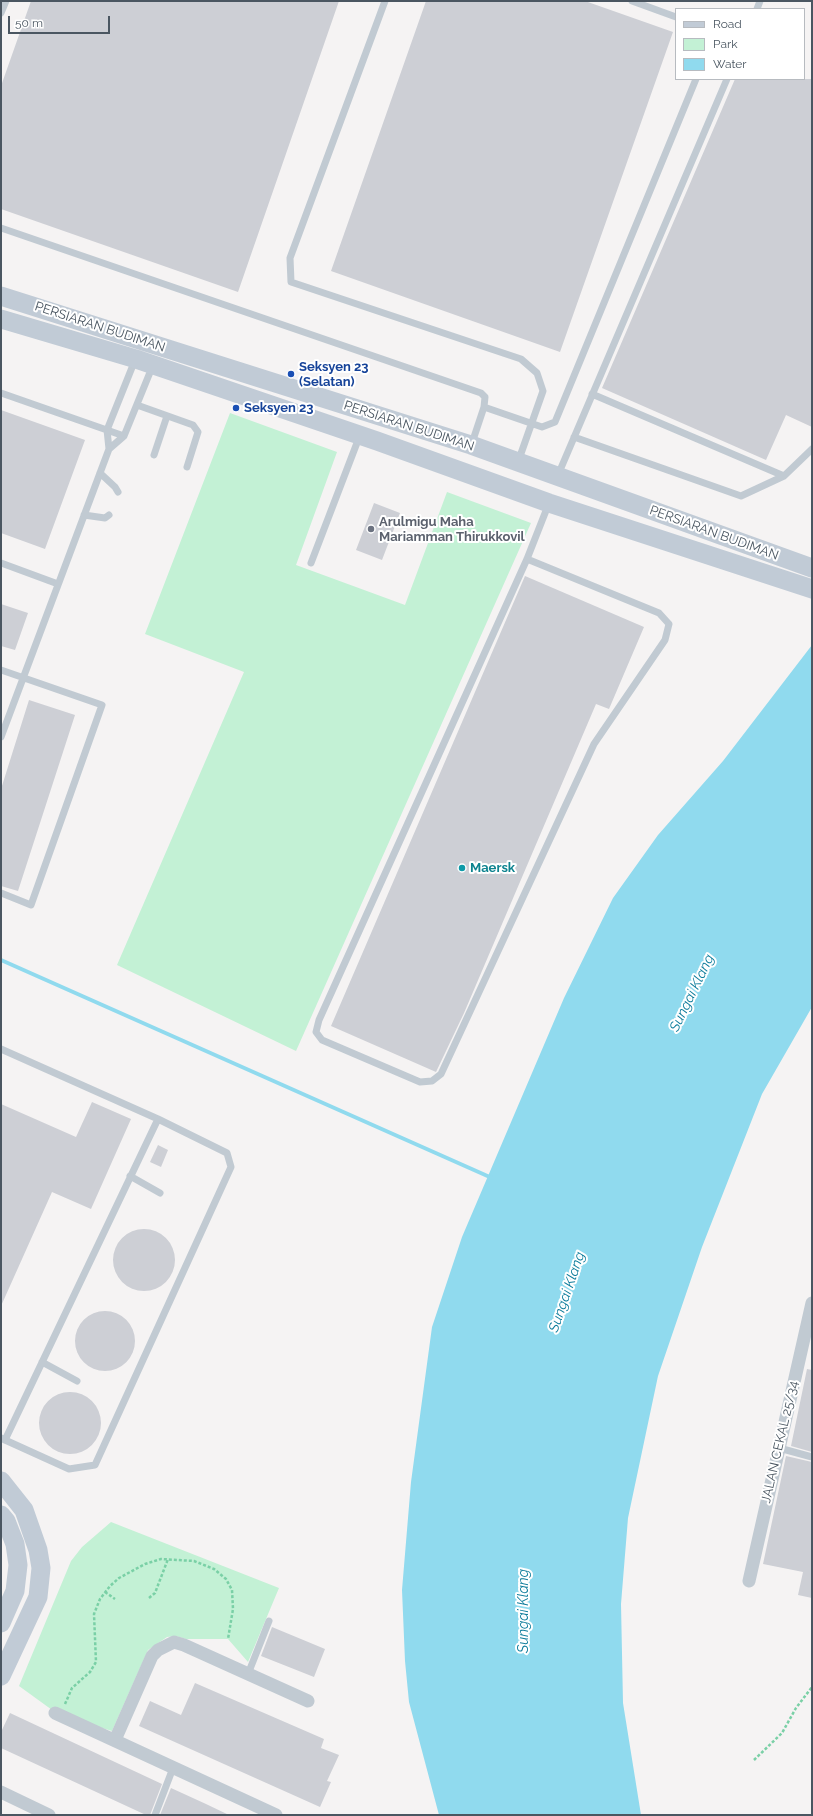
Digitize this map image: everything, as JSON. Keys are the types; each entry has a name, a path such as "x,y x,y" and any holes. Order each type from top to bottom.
{"main road":[{"name":"PERSIARAN BUDIMAN","path":"1,296 558,475 807,566"},
{"name":"PERSIARAN BUDIMAN","path":"1,319 136,359 360,435 549,503 812,588"},
{"path":"1,1482 24,1510 38,1550 41,1568 38,1597 1,1676"},
{"path":"1,1515 6,1522 15,1544 18,1565 15,1591 1,1623"}],"street":[{"name":"JALAN CEKAL 25/34","path":"749,1581 779,1448 809,1328 812,1303"},
{"path":"115,1740 152,1656 158,1650 174,1642 184,1645 308,1701"},
{"path":"57,1714 276,1815"},
{"path":"1,1792 50,1815"}],"lane":[{"path":"1,13 6,1"},
{"path":"385,1 290,258 291,282 521,359 537,373 543,391 518,462"},
{"path":"632,1 675,17"},
{"path":"484,407 542,428 555,422 696,80"},
{"path":"558,475 727,80"},
{"path":"1,228 481,393 485,398 484,407 471,446"},
{"path":"1,737 109,449 107,430 136,359"},
{"path":"109,449 124,436 153,365"},
{"path":"1,393 124,436"},
{"path":"592,394 784,476"},
{"path":"137,405 193,425 198,432 187,467"},
{"path":"154,455 167,416"},
{"path":"311,563 360,435"},
{"path":"574,437 741,496 784,476 812,449"},
{"path":"100,473 115,487 118,492"},
{"path":"527,559 659,612 669,624 665,640 594,744 441,1074 432,1081 420,1082 322,1040 316,1032 318,1020 527,559 549,503"},
{"path":"84,515 104,518 109,515"},
{"path":"1,564 58,584"},
{"path":"1,670 102,705 31,905 1,893"},
{"path":"1,1049 158,1119 228,1153 232,1167 94,1465 70,1468 3,1439 42,1362 158,1119"},
{"path":"130,1176 160,1193"},
{"path":"42,1362 77,1381"},
{"path":"779,1448 812,1457"},
{"path":"248,1674 269,1620"},
{"path":"155,1815 173,1768"}],"path":[{"path":"57,1714 72,1688 90,1672 96,1662 94,1614 105,1592 119,1578 145,1564 161,1559 194,1561 214,1569 226,1579 232,1590 233,1609 228,1639"},
{"path":"149,1598 155,1593 168,1560"},
{"path":"105,1592 115,1599"},
{"path":"754,1760 782,1733 796,1708 812,1687"}],"green space":[{"path":"230,413 337,452 296,565 405,605 447,492 531,523 296,1051 117,965 244,672 145,634"},
{"path":"111,1522 279,1588 248,1662 228,1639 186,1639 176,1636 167,1637 148,1650 112,1731 59,1715 19,1686 71,1561 82,1547"}],"water":[{"name":"Sungai Klang","path":"812,645 812,1007 762,1094 702,1247 658,1376 628,1518 621,1604 623,1703 641,1815 439,1815 409,1702 405,1661 402,1590 411,1482 432,1327 462,1237 564,998 613,898 658,835 723,761"}],"building":[{"path":"31,1 339,1 238,292 1,209 1,86"},
{"path":"426,1 585,1 673,32 560,352 331,271"},
{"path":"812,79 812,427 786,415 766,460 602,388 735,80"},
{"path":"1,410 85,440 45,549 1,533"},
{"path":"374,503 400,513 382,560 356,550"},
{"name":"Maersk","path":"525,576 644,627 609,709 596,704 464,1013 436,1072 331,1026"},
{"path":"1,604 28,613 15,650 1,646"},
{"path":"29,700 75,715 18,891 1,886 1,789"},
{"path":"92,1102 131,1119 91,1209 52,1192 1,1306 1,1104 76,1137"},
{"path":"158,1145 168,1150 161,1167 150,1162"},
{"path":"144,1229 156,1231 166,1238 173,1248 175,1260 173,1272 166,1282 156,1289 144,1291 132,1289 122,1282 115,1272 113,1260 115,1248 122,1238 132,1231"},
{"path":"99,1311 111,1311 122,1316 130,1324 135,1335 133,1353 122,1366 111,1371 99,1371 88,1366 80,1358 75,1347 75,1335 80,1324 88,1316"},
{"path":"807,1369 812,1370 812,1452 791,1446"},
{"path":"70,1392 87,1397 92,1401 96,1406 101,1423 96,1440 92,1445 87,1449 70,1454 53,1449 48,1445 44,1440 39,1423 44,1406 48,1401 53,1397"},
{"path":"786,1456 812,1462 812,1598 798,1595 803,1572 763,1564"},
{"path":"272,1627 325,1649 314,1677 261,1656"},
{"path":"195,1683 324,1739 321,1748 339,1755 327,1781 331,1782 320,1807 139,1726 150,1701 181,1715"},
{"path":"10,1713 162,1784 150,1815 146,1815 1,1748 1,1732"},
{"path":"171,1788 206,1804 229,1815 160,1815"}],"waterway":[{"path":"1,960 492,1178"}],"place":[{"name":"Seksyen 23 (Selatan)","path":"291,374"},
{"name":"Seksyen 23","path":"236,408"},
{"name":"Arulmigu Maha Mariamman Thirukkovil","path":"371,529"},
{"name":"Maersk","path":"462,868"}]}
